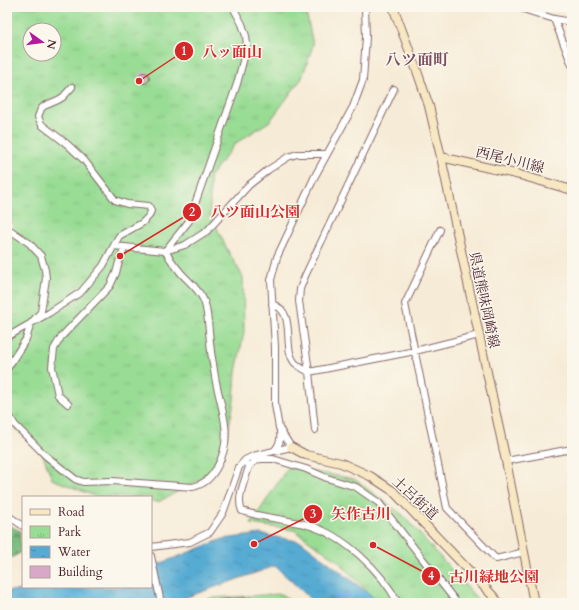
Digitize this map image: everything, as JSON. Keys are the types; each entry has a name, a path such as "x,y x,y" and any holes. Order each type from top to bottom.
{"main road":[{"name":"県道熊味岡崎線","path":"393,7 425,93 441,157 506,461 534,603"},
{"name":"西尾小川線","path":"441,157 520,175 572,190"},
{"name":"土呂街道","path":"291,447 306,455 341,463 370,476 393,491 498,603"}],"street":[{"path":"165,251 189,221 237,84 247,46 246,36 234,7"},
{"path":"274,451 280,444 281,439 275,405 275,347 272,280 277,257 326,154 353,106 363,80 366,37 365,7"},
{"path":"517,7 554,19 572,22"},
{"path":"554,19 572,65"},
{"path":"7,337 31,324 81,292 98,274 119,236 142,223 149,216 151,211 148,206 127,204 115,200 84,160 67,144 42,125 38,117 41,109 63,97 72,87"},
{"path":"315,430 299,301 300,289 394,89"},
{"path":"114,246 165,251 185,245 207,231 249,185 288,157 297,154 326,154"},
{"path":"7,228 36,250 41,256 44,263 46,278 41,312 31,324 26,339 7,369"},
{"path":"440,230 405,304 416,351 447,508 496,559 524,552"},
{"path":"68,404 58,395 52,367 54,349 61,337 110,286 125,247"},
{"path":"7,412 15,425 46,456 75,479 83,482 112,481 193,487 203,485 212,475 220,462 225,449 225,419 210,347 205,303 200,293 181,274 165,251"},
{"path":"272,304 281,309 288,322 290,349 295,363 309,372 416,351 479,336"},
{"path":"152,547 190,542 210,532 223,513 239,467 245,460 253,456 291,447 279,428"},
{"path":"506,461 572,449"},
{"path":"398,603 375,572 348,545 325,532 307,525 242,511 239,505 248,467 260,459 273,459 356,487 379,503 457,603"},
{"path":"245,460 248,467"},
{"path":"7,515 22,525"},
{"path":"152,559 161,603"},
{"path":"220,603 239,601 271,603"}],"green space":[{"path":"7,7 305,7 313,45 302,78 270,121 236,143 210,176 210,214 228,251 243,277 244,332 236,372 234,400 227,437 211,474 158,502 152,501 152,496 94,496 52,479 45,460 33,438 19,432 7,417 7,262 13,230 7,196"},
{"path":"288,467 354,479 403,515 481,603 378,603 338,561 294,530 251,524"},
{"path":"7,524 20,531 20,553 7,560"},
{"path":"281,594 294,603 198,603 210,598"}],"water":[{"path":"261,534 302,542 372,596 375,603 315,603 275,566 170,603 7,603 7,591 76,588 152,588 152,567 223,539"}],"building":[{"path":"144,72 148,74 150,78 148,82 144,84 140,82 138,78 140,74"}],"place":[{"name":"八ッ面山","path":"139,81"},
{"name":"八ツ面山公園","path":"120,256"},
{"name":"矢作古川","path":"254,544"},
{"name":"古川緑地公園","path":"373,545"}],"district":[{"name":"八ツ面町","path":"417,60"}]}
